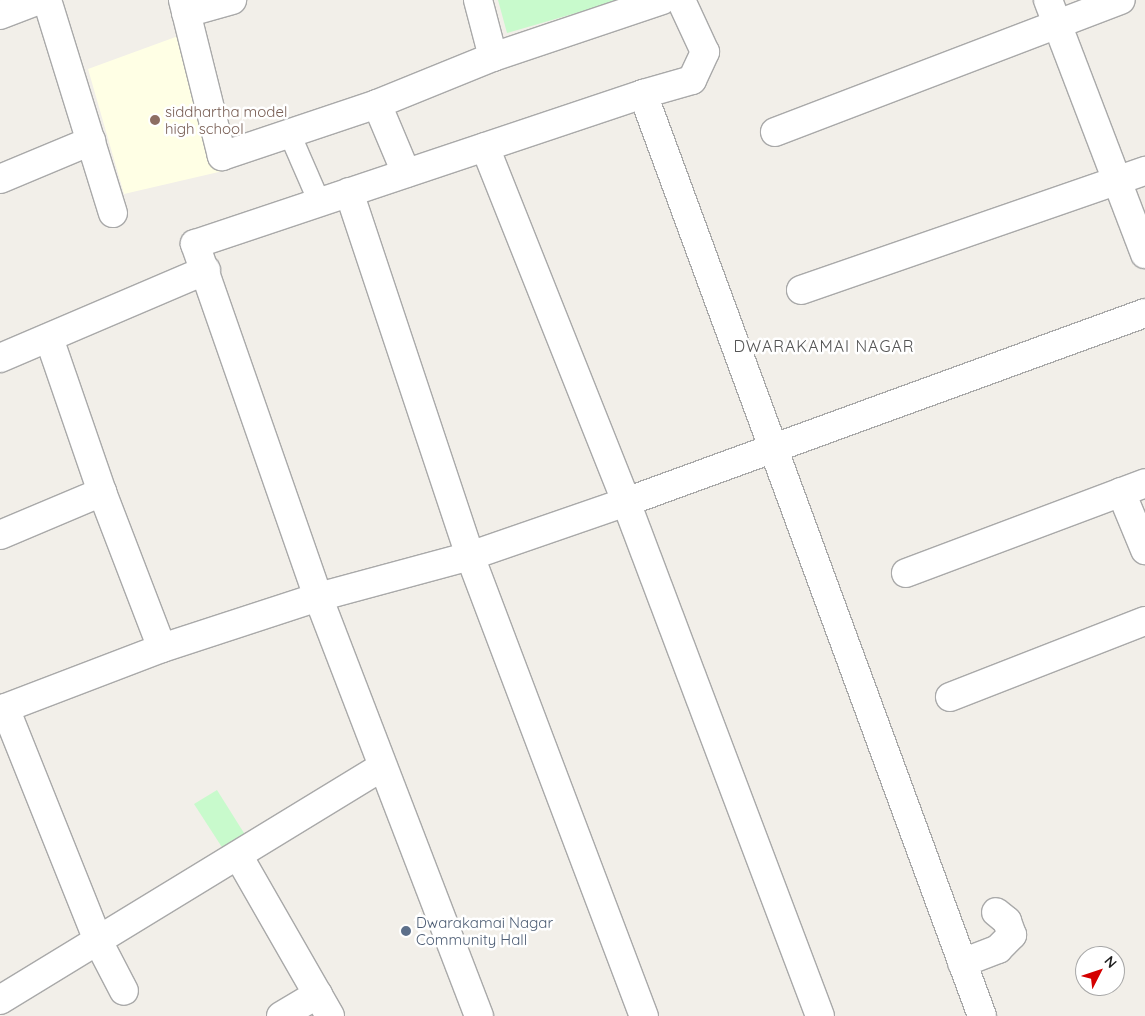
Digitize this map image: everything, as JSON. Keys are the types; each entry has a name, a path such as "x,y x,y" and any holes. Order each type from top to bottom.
{"street":[{"path":"0,16 39,0"},
{"path":"46,0 113,213"},
{"path":"232,0 184,7 222,156 377,104 493,57 662,0"},
{"path":"478,0 493,57"},
{"path":"479,1016 318,597 206,270 195,244 643,94 692,80 705,52 681,0"},
{"path":"775,132 1052,12 1121,0"},
{"path":"1052,12 1145,254"},
{"path":"643,94 982,1016"},
{"path":"377,104 406,173"},
{"path":"289,133 320,202"},
{"path":"0,178 90,141"},
{"path":"485,147 626,502 820,1016"},
{"path":"801,290 1145,171"},
{"path":"349,192 470,556 644,1016"},
{"path":"0,358 206,270"},
{"path":"124,991 98,941 3,709 162,648 318,597 470,556 626,502 775,450 1145,313"},
{"path":"49,338 102,492 162,648"},
{"path":"906,572 1133,488 1145,550"},
{"path":"0,535 102,492"},
{"path":"950,696 1145,621"},
{"path":"0,1000 239,857 382,767"},
{"path":"239,857 324,1005 281,1016"},
{"path":"962,963 998,949 1012,935 1007,920 996,912"}],"shaded area":[{"name":"siddhartha model high school","path":"181,35 223,171 124,194 88,69"}],"green space":[{"path":"498,0 621,0 507,33"},
{"path":"217,790 249,841 227,855 194,804"}],"place":[{"name":"siddhartha model high school","path":"155,120"},
{"name":"Dwarakamai Nagar Community Hall","path":"406,931"}],"district":[{"name":"DWARAKAMAI NAGAR","path":"824,346"}]}
